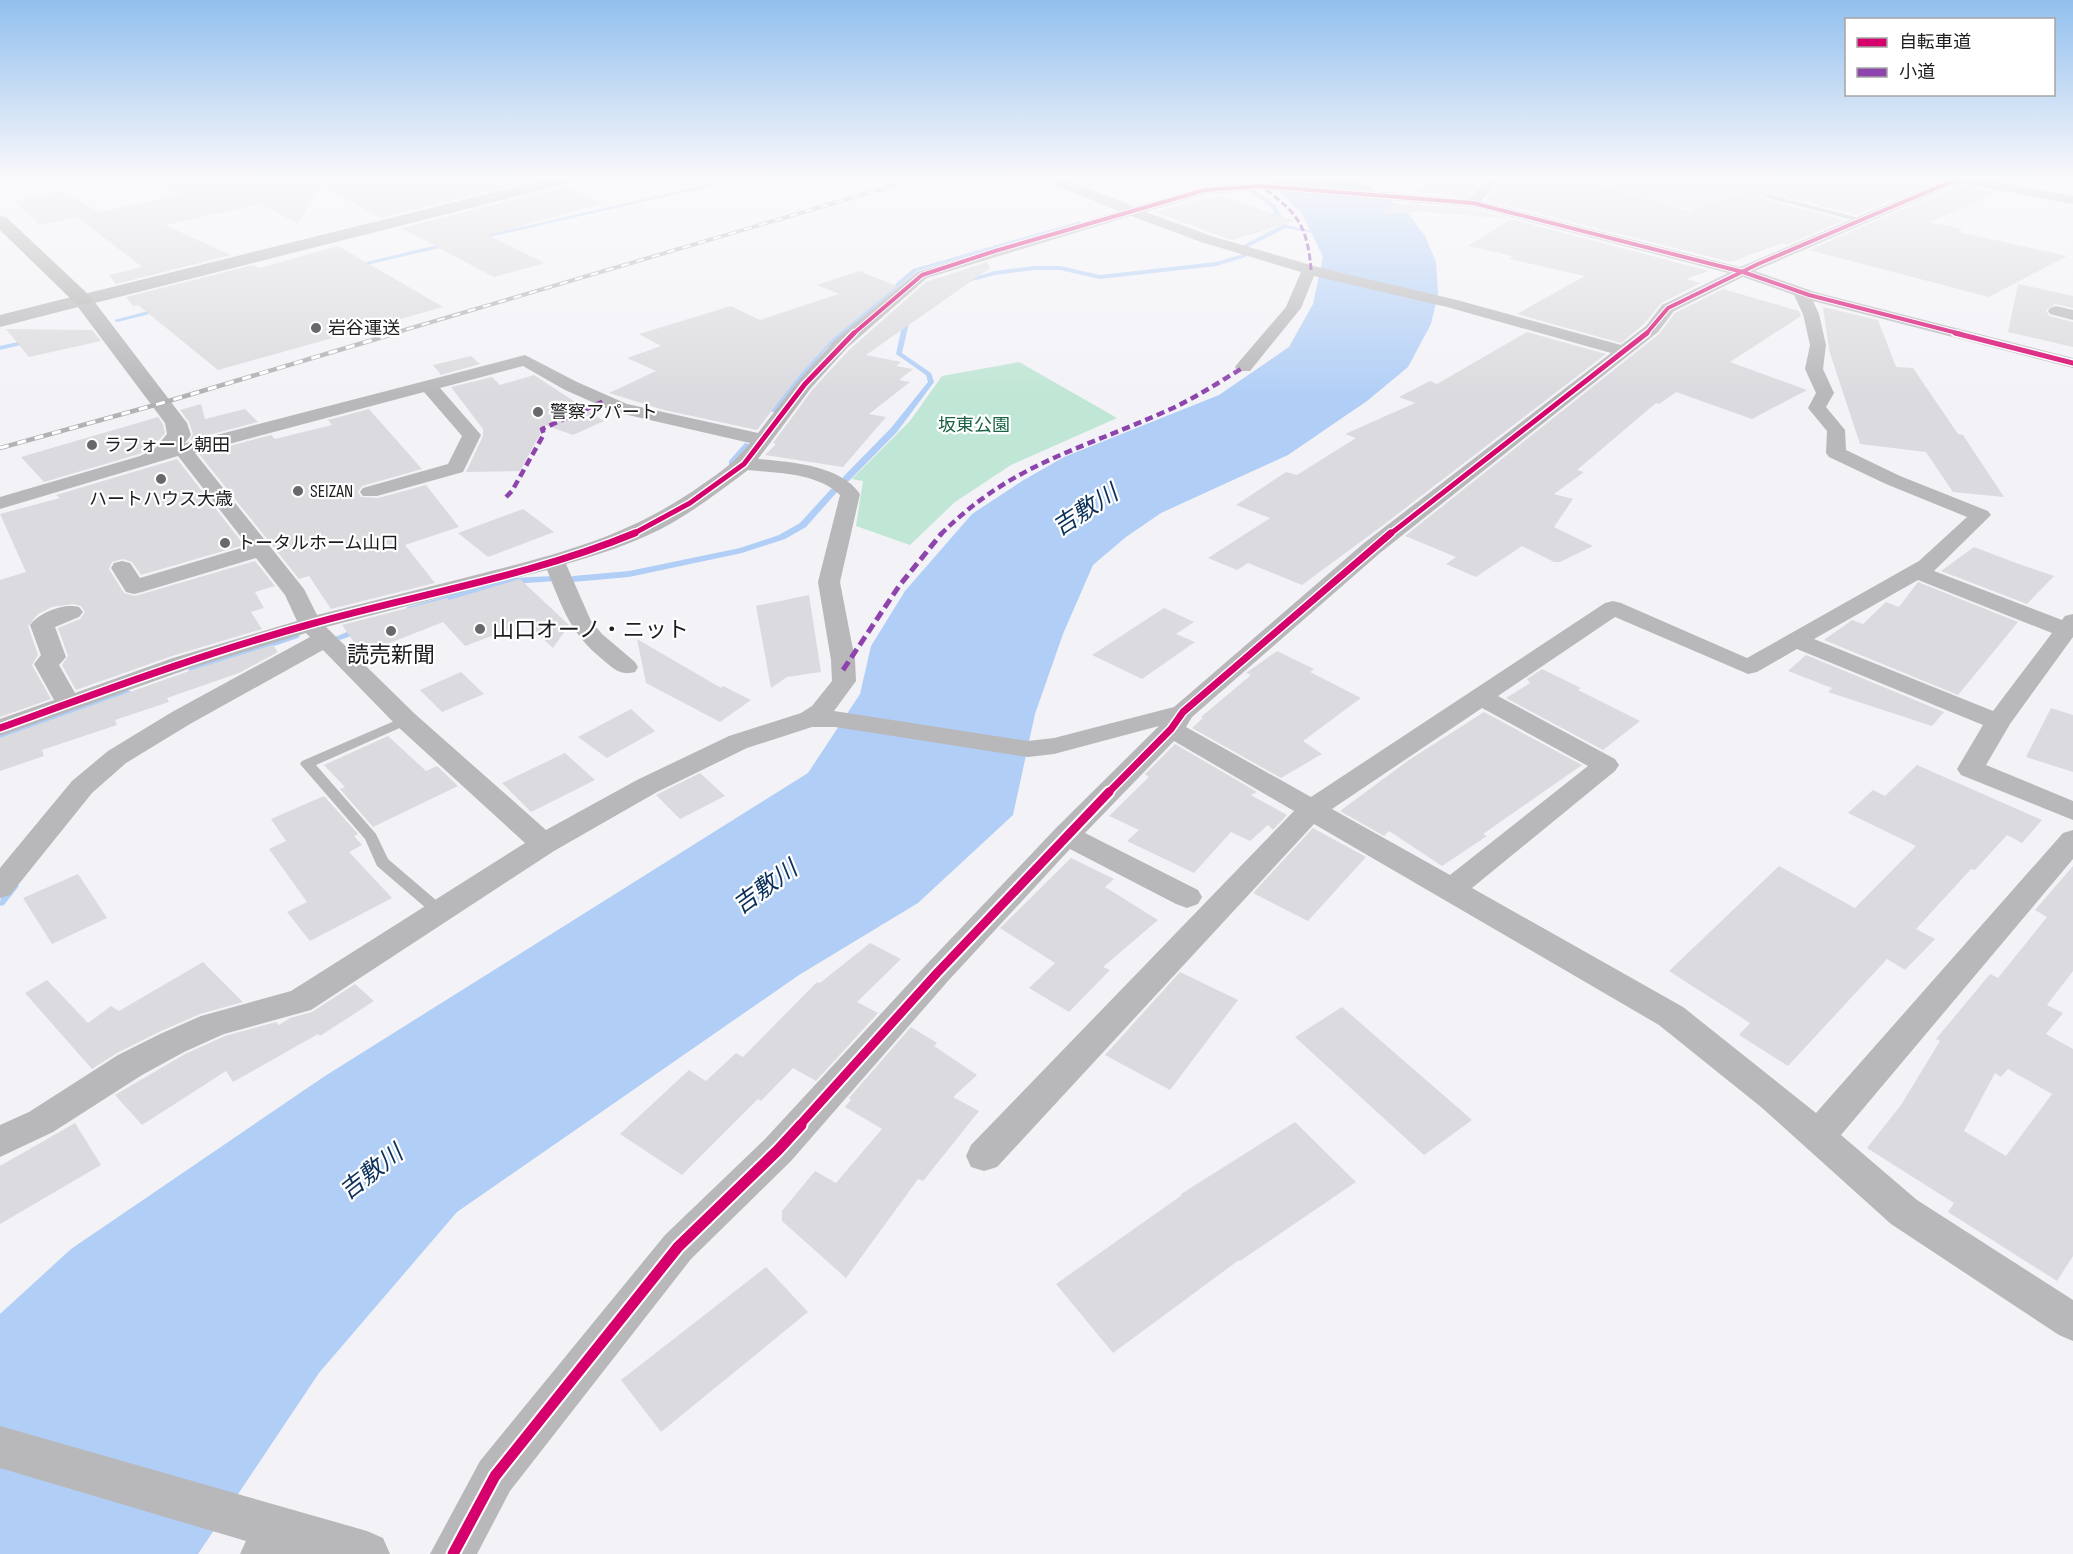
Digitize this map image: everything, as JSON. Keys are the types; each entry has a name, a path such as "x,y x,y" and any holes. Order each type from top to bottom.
{"main road":[{"path":"31,250 83,300 285,250"}],"street":[{"path":"0,728 182,663 318,631 554,561 641,531 690,503 744,464 805,384 841,344 922,275 998,250"},
{"path":"1242,250 1314,271 1451,303 1623,351"},
{"path":"1655,250 1743,272 1801,292 2073,363"},
{"path":"453,1554 495,1476 678,1247 778,1150 937,973 1177,721 1372,548 1652,329 1668,308 1794,250"},
{"path":"1244,367 1293,309 1300,296 1303,278 1314,271"},
{"path":"984,1156 1311,810 1612,608 1748,667 1927,566 1981,515 1893,480 1836,453 1836,430 1817,408 1825,393 1814,369 1818,345 1811,314 1801,292"},
{"path":"0,321 83,300 176,423 178,435 174,451"},
{"path":"2056,311 2073,315"},
{"path":"0,503 174,451 525,360 571,386 621,408 762,440"},
{"path":"370,492 456,468 472,435 428,385"},
{"path":"174,451 262,549 296,594 318,631 406,720 544,844"},
{"path":"744,464 788,470 828,479 844,487 850,494 829,582 843,660 844,681 822,719"},
{"path":"122,568 138,598 262,549"},
{"path":"554,561 566,583 573,610 585,630 626,666"},
{"path":"1916,572 2069,625 1998,723 1970,769 2073,811"},
{"path":"68,704 46,664 54,657 42,625 53,618 71,612"},
{"path":"0,888 82,787 117,757 318,631"},
{"path":"1796,640 1998,723"},
{"path":"1451,890 1606,765 1481,697"},
{"path":"0,1142 41,1122 130,1065 172,1043 223,1022 278,1005 300,1001 544,844 685,766 738,742 822,719 1028,749 1054,746 1177,721 1311,810 1671,1016 1773,1097 1904,1212 2073,1322"},
{"path":"1066,835 1186,897"},
{"path":"1818,1136 2073,840"},
{"path":"0,1447 274,1542 367,1554"}],"lane":[{"path":"406,720 307,764 371,837 382,862 439,911"}],"green space":[{"name":"坂東公園","path":"1019,362 1117,418 1011,465 955,502 910,545 856,526 863,481 852,479 910,421 942,376"}],"water":[{"name":"吉敷川","path":"1319,250 1431,250 1436,262 1438,294 1431,324 1408,367 1367,401 1288,455 1161,513 1126,537 1093,565 1063,634 1035,714 1013,815 918,903 799,975 457,1212 319,1373 198,1554 0,1554 0,1314 71,1249 325,1076 808,773 860,694 871,646 905,591 972,514 1064,457 1219,395 1289,347 1313,304 1323,257"}],"building":[{"path":"119,250 219,250 231,255 116,284 109,275 142,267"},
{"path":"325,250 344,250 443,307 218,370 138,305 133,306 126,297 253,265 259,268"},
{"path":"442,250 518,250 545,263 494,277"},
{"path":"1484,250 1627,250 1709,271 1686,279 1701,283 1661,303 1644,324 1621,343 1517,314 1585,276 1509,259 1513,256"},
{"path":"1681,250 1764,250 1731,262"},
{"path":"1809,250 2038,250 2067,256 1989,297"},
{"path":"987,262 990,268 866,355 901,362 896,366 913,369 899,380 910,382 869,414 886,417 843,467 765,455 776,444 773,443 813,389 849,350 926,282"},
{"path":"859,271 897,286 833,338 797,378 757,430 664,410 609,393 656,371 627,358 661,346 639,334 731,306 760,320 839,294 817,285"},
{"path":"2018,284 2073,296 2073,308 2055,304 2046,310 2049,316 2073,322 2073,347 2008,332"},
{"path":"1723,289 1799,311 1801,316 1730,362 1807,390 1752,419 1676,392 1659,404 1656,403 1577,470 1584,472 1554,494 1573,499 1554,527 1593,546 1560,562 1554,562 1522,546 1476,577 1446,564 1456,557 1405,536 1659,334 1675,313"},
{"path":"1823,307 1878,320 1896,367 1913,368 1958,434 1963,435 2004,497 1953,492 1926,452 1860,444 1829,350"},
{"path":"6,329 92,330 101,341 29,357"},
{"path":"1527,332 1606,354 1302,585 1248,563 1237,570 1208,558 1270,518 1236,505 1286,472 1297,475 1356,438 1345,434 1415,403 1399,397 1430,381 1437,384"},
{"path":"471,356 480,364 441,375 433,365"},
{"path":"534,375 604,421 573,435 545,425 520,471 466,472 483,436 483,429 451,387 492,377 500,385"},
{"path":"201,404 205,419 245,409 258,422 190,440 193,434 189,422 180,410"},
{"path":"369,409 422,469 362,486 358,492 361,497 378,498 426,485 459,527 405,545 435,583 331,609 309,576 299,579 199,454 271,435 275,439 332,425 328,420"},
{"path":"158,417 165,433 153,447 139,454 44,482 21,457"},
{"path":"177,459 244,545 141,575 132,562 123,559 112,562 109,569 124,593 135,596 255,561 275,586 255,592 264,608 251,612 262,629 172,656 76,690 62,665 68,656 58,628 80,619 85,612 81,606 73,604 52,607 38,614 28,626 38,655 32,665 51,699 0,717 0,580 26,572 0,514 60,498 56,495"},
{"path":"523,509 554,532 488,557 458,533"},
{"path":"1974,547 2054,576 2027,604 1941,571"},
{"path":"520,579 569,625 553,648 526,623 465,646 443,622 362,654 342,625 447,598 449,600"},
{"path":"1918,582 2018,622 1958,695 1824,640 1852,620 1863,624 1886,602 1899,607"},
{"path":"809,595 821,672 787,677 771,688 756,606"},
{"path":"1164,608 1194,622 1176,634 1195,642 1142,679 1092,655"},
{"path":"637,639 721,688 723,686 751,700 720,722 646,683"},
{"path":"273,645 278,652 239,673 167,698 169,702 115,720 117,725 42,750 44,756 0,771 0,738 192,670"},
{"path":"1277,651 1314,669 1310,672 1361,698 1303,741 1322,754 1281,778 1192,728 1203,718 1201,717 1251,675 1246,673"},
{"path":"1806,655 1944,712 1932,726 1828,692 1832,688 1788,671"},
{"path":"1542,669 1640,721 1603,750 1506,698 1530,683 1527,679"},
{"path":"461,672 484,694 442,712 420,690"},
{"path":"2051,708 2073,715 2073,772 2026,757"},
{"path":"631,709 655,731 607,758 578,737"},
{"path":"1484,712 1582,765 1483,834 1487,836 1442,866 1389,831 1384,836 1340,811 1409,760"},
{"path":"388,736 426,771 437,766 458,786 373,827 340,789 345,787 324,765"},
{"path":"1175,744 1257,792 1251,795 1287,815 1273,830 1268,825 1250,841 1231,832 1194,873 1127,841 1139,830 1109,816 1149,777 1145,774"},
{"path":"565,753 595,780 531,812 502,783"},
{"path":"1917,765 2042,820 2022,843 2007,835 1975,870 1971,869 1916,929 1935,939 1905,970 1887,959 1788,1066 1739,1035 1750,1023 1669,971 1779,866 1855,908 1916,846 1848,813 1873,790 1885,796"},
{"path":"700,773 725,796 680,819 656,795"},
{"path":"324,796 358,834 354,836 362,845 349,852 392,898 310,941 287,912 307,902 269,849 286,841 271,819"},
{"path":"1313,828 1366,857 1308,921 1253,893"},
{"path":"1071,858 1114,879 1105,887 1158,920 1103,967 1110,970 1069,1012 1029,988 1055,963 1000,928"},
{"path":"2073,866 2073,971 2047,1005 2063,1013 2046,1034 2073,1049 2073,1256 2057,1281 1948,1212 1954,1203 1867,1148 1901,1105 1940,1041 1936,1039 1990,974 1998,978 2047,917 2035,910","holes":["2008,1069 2052,1094 2006,1156 1964,1131 1995,1073 2001,1077"]},
{"path":"78,874 107,918 52,944 23,898"},
{"path":"870,943 901,959 857,1002 878,1013 816,1081 793,1068 761,1101 758,1099 682,1175 620,1134 689,1070 706,1081 736,1053 743,1057 817,982 820,983"},
{"path":"203,962 243,1002 200,1014 159,1032 117,1053 92,1069 25,993 47,980 88,1023 111,1006 119,1011"},
{"path":"1180,972 1238,1000 1170,1090 1105,1055"},
{"path":"355,984 374,1001 320,1036 318,1034 233,1082 226,1071 142,1125 115,1095 185,1054 225,1036 276,1022 279,1025 290,1018 312,1012"},
{"path":"1342,1007 1472,1120 1424,1155 1295,1037"},
{"path":"911,1027 937,1043 934,1046 977,1075 953,1097 979,1111 923,1181 918,1179 846,1278 782,1221 782,1211 815,1171 836,1183 882,1129 845,1107 851,1100 849,1098"},
{"path":"1295,1122 1356,1182 1239,1260 1113,1353 1056,1284 1181,1194"},
{"path":"75,1123 101,1165 0,1224 0,1166"},
{"path":"766,1267 808,1312 661,1432 621,1380"}],"waterway":[{"path":"353,266 426,250"},
{"path":"774,411 824,348 915,270 987,250"},
{"path":"964,281 995,273 1034,268 1060,268 1100,277 1216,264 1244,256"},
{"path":"117,320 160,310"},
{"path":"846,479 894,430 931,382 929,374 899,354 906,322 912,317"},
{"path":"0,348 31,341"},
{"path":"732,463 748,445"},
{"path":"573,579 629,574 742,550 782,537 803,525 834,491"},
{"path":"410,609 511,581 553,579"},
{"path":"340,637 359,630"},
{"path":"193,670 295,636"},
{"path":"0,737 127,693"},
{"path":"0,902 13,886"}],"railway":[{"path":"391,334 677,250"},
{"path":"0,448 162,403 396,333"}],"marked path":[{"path":"1309,250 1311,270"},
{"path":"843,670 919,559 965,511 992,490 1053,456 1176,406 1244,367"},
{"path":"506,497 512,491 544,434 542,429 604,401"}],"cycle path":[{"path":"0,728 182,663 310,624 543,564 609,544 641,531 690,503 744,464 805,384 841,344 922,275 1000,250"},
{"path":"1655,250 1743,272 1809,295 2073,363"},
{"path":"453,1554 495,1476 678,1247 778,1150 937,973 1066,835 1171,729 1183,712 1372,548 1652,329 1668,308 1792,250"}],"place":[{"name":"岩谷運送","path":"316,328"},
{"name":"警察アパート","path":"538,412"},
{"name":"ラフォーレ朝田","path":"92,445"},
{"name":"ハートハウス大歳","path":"161,479"},
{"name":"SEIZAN","path":"298,491"},
{"name":"トータルホーム山口","path":"225,543"},
{"name":"山口オーノ・ニット","path":"480,629"},
{"name":"読売新聞","path":"391,631"}]}
